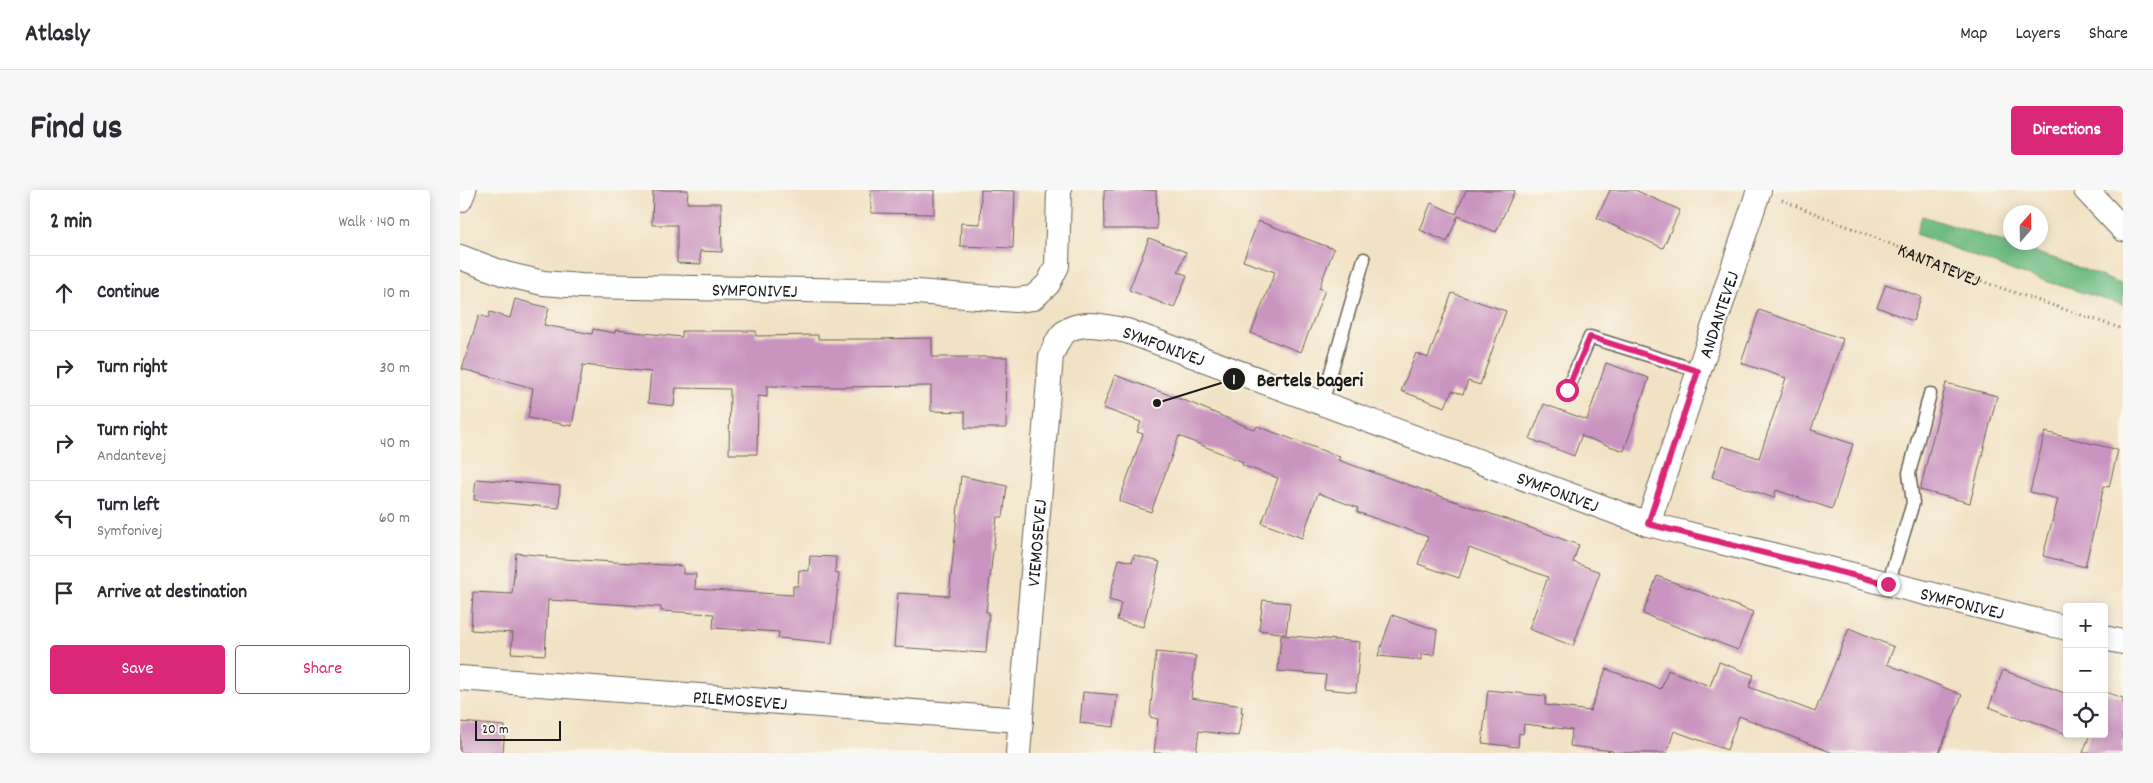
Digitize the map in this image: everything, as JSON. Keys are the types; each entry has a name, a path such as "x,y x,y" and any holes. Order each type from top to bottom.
{"street":[{"path":"460,200 464,190"},
{"name":"SYMFONIVEJ","path":"460,256 505,274 544,282 581,286 917,292 1015,300 1033,298 1048,284 1057,266 1059,190"},
{"name":"ANDANTEVEJ","path":"1648,524 1759,190"},
{"path":"2086,190 2123,229"},
{"name":"SYMFONIVEJ","path":"1062,335 1077,327 1099,325 1126,331 1648,524 2063,627"},
{"name":"VIEMOSEVEJ","path":"1018,753 1051,356 1062,335"},
{"path":"2108,639 2123,642"},
{"name":"PILEMOSEVEJ","path":"460,678 1021,720"}],"lane":[{"path":"1322,403 1364,259"},
{"path":"1567,390 1590,337 1698,371"},
{"path":"1888,584 1913,503 1909,473 1930,394"}],"path":[{"name":"KANTATEVEJ","path":"1759,190 1992,285 2123,329"}],"green space":[{"path":"1922,216 2003,242 2003,250 2028,250 2062,261 2123,285 2123,305 2016,272 1916,234"}],"building":[{"path":"653,190 688,190 687,203 721,203 722,252 700,251 701,264 677,263 677,225 652,225"},
{"path":"871,190 934,190 934,214 871,213"},
{"path":"981,190 1015,191 1013,248 960,246 961,223 980,224"},
{"path":"1104,190 1156,190 1157,229 1105,229"},
{"path":"1466,190 1515,190 1496,232 1458,216 1447,242 1420,230 1431,203 1456,214"},
{"path":"1610,190 1635,190 1680,210 1663,248 1597,218"},
{"path":"1258,221 1334,249 1319,288 1325,290 1301,352 1251,333 1275,272 1243,261"},
{"path":"1149,238 1186,252 1178,272 1187,275 1174,308 1129,290"},
{"path":"1886,284 1921,297 1913,321 1877,307"},
{"path":"1452,293 1506,311 1480,385 1468,381 1463,394 1452,391 1445,407 1401,391 1416,353 1428,358"},
{"path":"515,299 549,308 544,325 592,334 593,329 615,333 615,330 682,337 682,331 756,331 756,336 818,335 818,339 932,338 932,357 1007,357 1006,428 965,428 965,412 931,411 931,386 767,386 767,397 758,396 757,454 729,454 730,389 676,388 674,406 648,403 651,372 583,365 572,426 528,418 533,388 462,369 479,315 488,318 490,312 510,318"},
{"path":"1759,310 1843,339 1811,430 1853,444 1832,509 1776,490 1774,498 1712,477 1722,446 1759,458 1786,378 1741,363"},
{"path":"1606,363 1649,378 1624,451 1581,436 1574,456 1530,439 1544,404 1587,420"},
{"path":"1115,375 1191,403 1255,430 1257,426 1340,457 1338,460 1579,545 1573,562 1600,572 1573,646 1529,629 1548,577 1469,548 1459,578 1418,564 1428,537 1357,512 1358,508 1318,493 1302,538 1262,523 1278,478 1242,465 1243,462 1179,436 1151,512 1119,501 1143,434 1137,432 1141,422 1103,408"},
{"path":"1946,383 1997,396 1970,503 1920,490"},
{"path":"2045,432 2118,450 2109,487 2104,486 2085,567 2043,556 2058,499 2030,492"},
{"path":"961,476 1007,486 1003,517 997,517 986,612 989,612 986,653 894,647 898,593 949,596"},
{"path":"476,479 560,486 559,508 474,500"},
{"path":"516,553 547,556 546,558 683,566 683,574 696,574 695,589 793,595 793,586 798,586 799,570 809,571 810,556 836,557 835,573 839,574 832,643 778,638 779,632 713,628 714,614 661,611 661,607 548,600 545,655 511,653 513,633 471,630 473,592 512,594"},
{"path":"1134,555 1160,562 1143,627 1117,620 1121,603 1109,600 1119,559 1132,562"},
{"path":"1657,576 1753,612 1738,650 1643,614"},
{"path":"1263,600 1290,603 1286,634 1259,630"},
{"path":"1392,615 1437,630 1434,655 1421,654 1421,660 1378,656"},
{"path":"1849,628 1894,647 1887,664 1962,695 1939,753 1833,753 1739,716 1727,750 1674,731 1667,753 1612,753 1613,751 1570,746 1572,730 1524,724 1523,734 1519,733 1518,747 1482,743 1488,690 1546,696 1545,705 1590,711 1606,669 1661,689 1668,670 1710,686 1719,662 1754,675 1749,687 1815,712"},
{"path":"1281,635 1360,642 1356,692 1324,689 1326,675 1278,671"},
{"path":"1156,652 1196,656 1191,698 1242,706 1241,712 1243,712 1238,736 1199,731 1196,753 1154,753 1158,719 1150,717"},
{"path":"2003,670 2063,692 2063,733 2024,718 2023,720 1989,707"},
{"path":"1083,692 1117,695 1114,727 1080,723"},
{"path":"2108,693 2123,698 2123,753 2083,753 2089,738 2108,738"},
{"path":"460,722 505,726 503,753 460,753"}],"place":[{"name":"Bertels bageri","path":"1157,403"}],"route":[{"path":"1567,390 1590,337 1698,371 1648,524 1888,584"}]}
